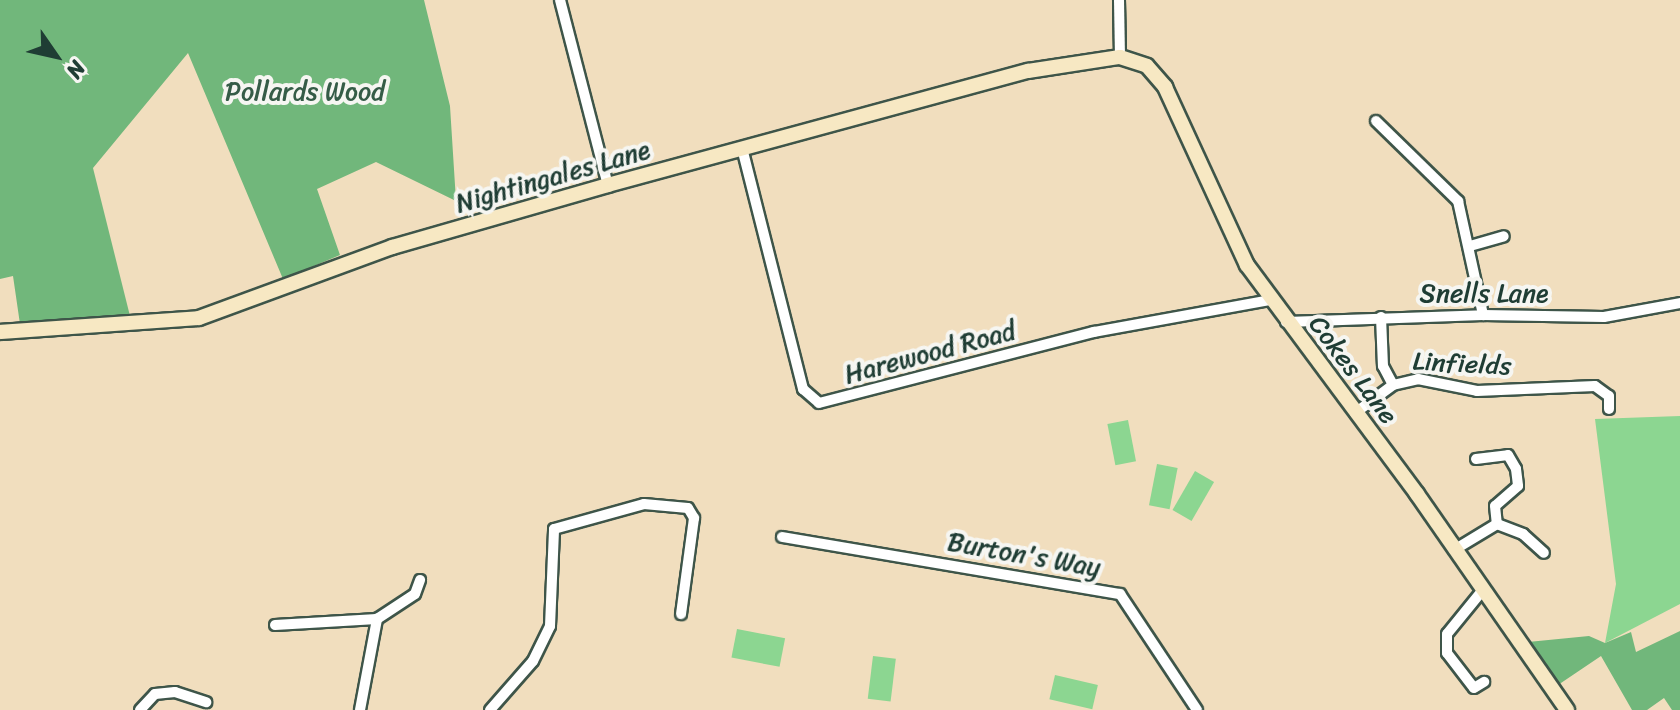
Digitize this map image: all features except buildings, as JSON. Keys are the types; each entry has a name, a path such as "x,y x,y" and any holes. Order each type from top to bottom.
{"main road":[{"name":"Nightingales Lane","path":"0,332 199,318 392,247 608,185 1028,71 1120,57"},
{"name":"Cokes Lane","path":"1120,57 1147,66 1165,87 1247,265 1567,710"}],"street":[{"path":"560,0 608,185"},
{"path":"1119,0 1120,57"},
{"path":"1376,121 1458,201 1483,315"},
{"name":"Harewood Road","path":"742,148 803,389 819,403 1094,332 1270,300"},
{"path":"1470,246 1504,236"},
{"name":"Snells Lane","path":"1286,322 1483,315 1604,317 1680,303"},
{"path":"1381,317 1383,366 1393,385"},
{"name":"Linfields","path":"1355,413 1393,385 1440,381 1477,391 1595,386 1609,396 1609,409"},
{"path":"1476,459 1508,455 1516,469 1518,486 1495,506 1497,524"},
{"path":"544,524 554,529 644,504 688,508 694,518 681,614"},
{"path":"1454,550 1497,524"},
{"path":"1497,524 1523,534 1544,553"},
{"path":"490,710 533,661 550,626 554,529"},
{"name":"Burton's Way","path":"782,537 1120,594 1197,710"},
{"path":"275,625 377,619 415,594 420,580"},
{"path":"1475,689 1447,653 1447,634 1482,591"},
{"path":"360,710 377,619"},
{"path":"140,710 155,694 165,693 206,702"}],"green space":[{"name":"Pollards Wood","path":"0,0 424,0 450,106 456,201 376,162 317,189 340,255 283,279 188,53 93,168 130,316 21,331 13,276 0,279"},
{"path":"1680,416 1680,604 1605,643 1616,584 1595,419"},
{"path":"1128,420 1136,461 1115,465 1107,424"},
{"path":"1157,464 1178,468 1170,509 1149,505"},
{"path":"1195,471 1214,482 1192,521 1172,510"},
{"path":"737,629 785,638 780,667 731,657"},
{"path":"1680,631 1680,710 1672,710 1664,698 1647,710 1632,710 1601,656 1558,685 1528,642 1589,636 1605,643 1631,632 1636,652"},
{"path":"873,656 896,659 891,701 868,699"},
{"path":"1055,675 1098,685 1092,709 1049,699"}]}
